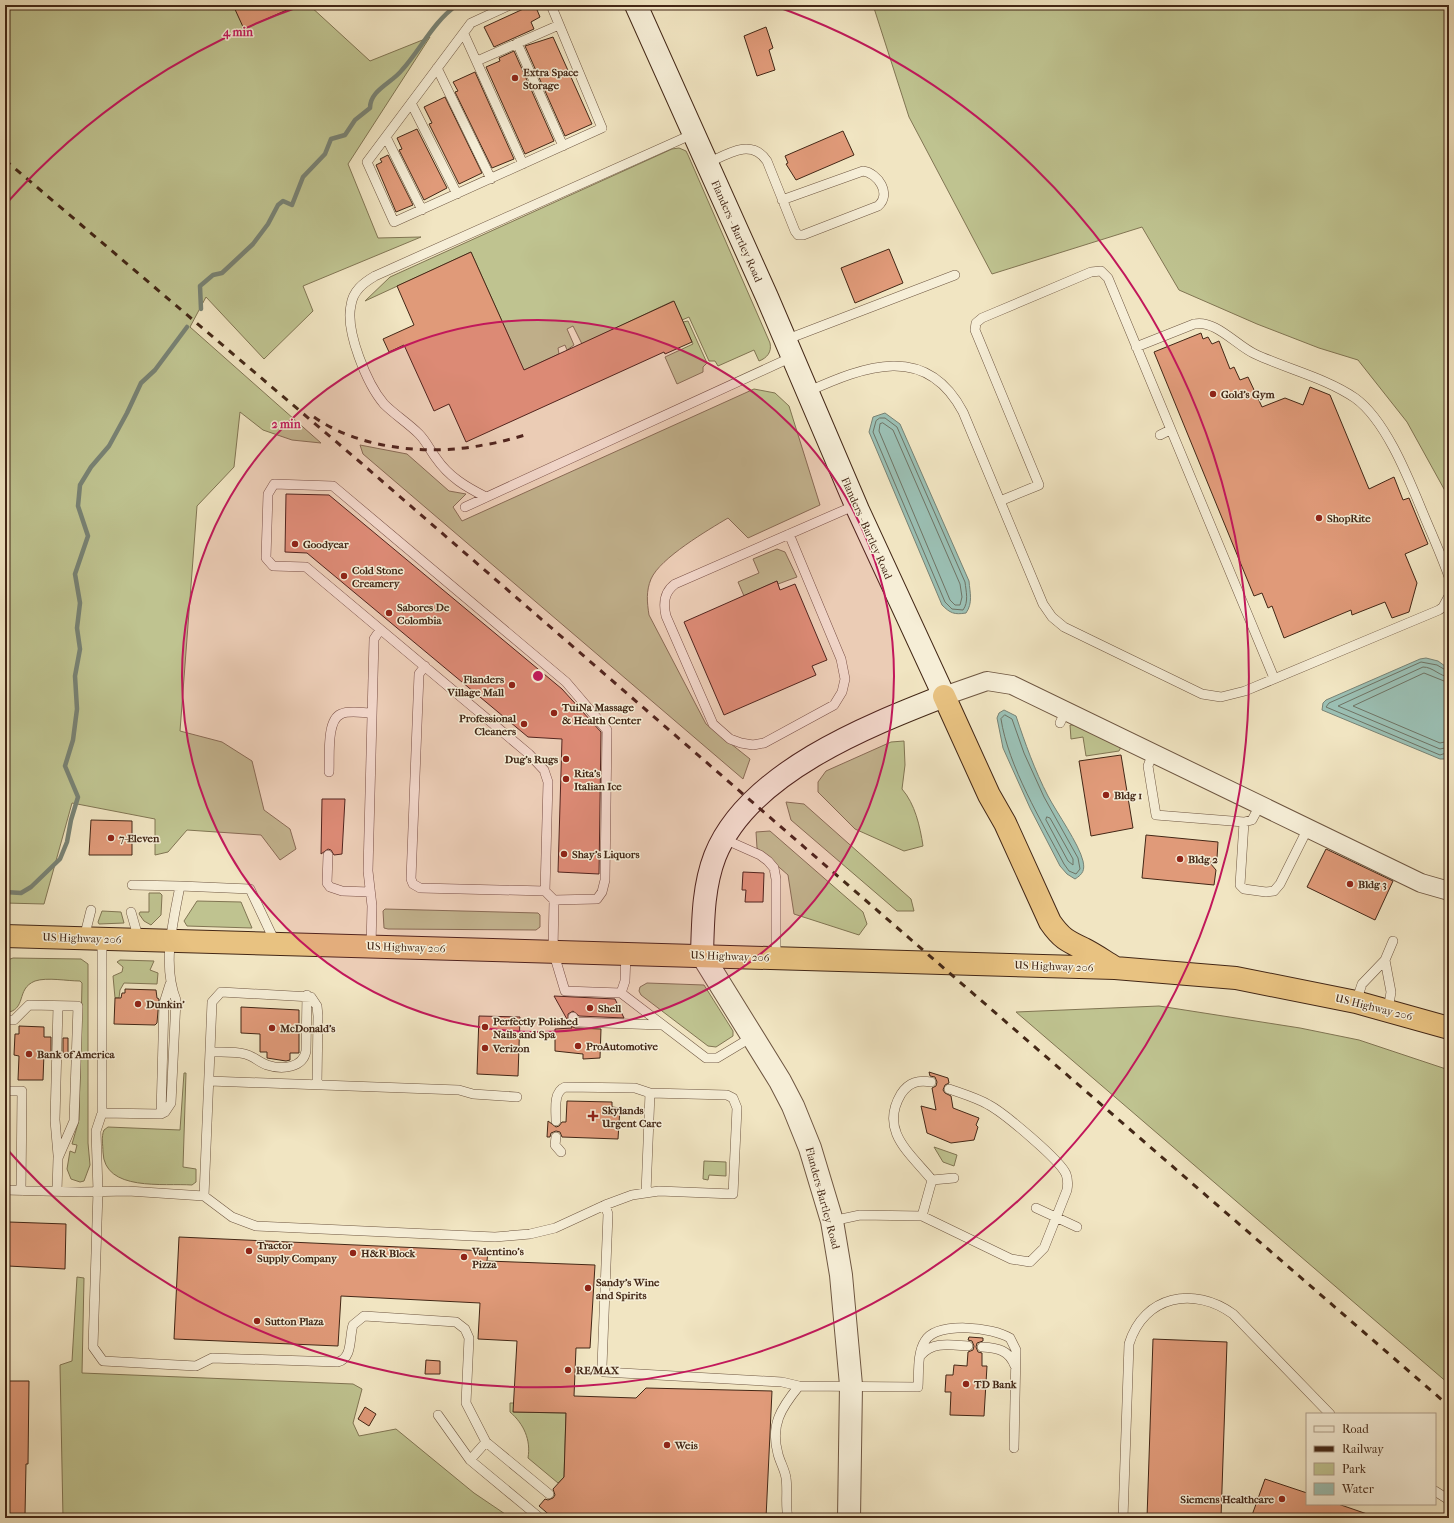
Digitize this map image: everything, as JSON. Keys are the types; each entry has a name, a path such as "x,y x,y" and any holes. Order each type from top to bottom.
{"highway":[{"path":"944,696 990,795 1005,823 1050,922 1056,931 1069,943 1083,949 1115,968"},
{"name":"US Highway 206","path":"5,936 776,957 1115,968 1236,978 1356,1002 1449,1028"}],"main road":[{"name":"Flanders - Bartley Road","path":"636,5 789,348 856,505 944,696"},
{"path":"702,955 703,917 707,886 715,856 733,825 757,798 778,779 799,764 841,741 944,696"},
{"name":"Flanders-Bartley Road","path":"702,955 793,1106 810,1148 832,1221 842,1283 851,1385 849,1518"}],"street":[{"path":"944,696 981,682 994,681 1019,688 1063,717 1154,753 1421,883 1449,891"}],"lane":[{"path":"510,5 471,23 367,162 394,222 602,128 551,5"},
{"path":"477,61 559,25"},
{"path":"464,34 523,164"},
{"path":"517,43 563,146"},
{"path":"437,68 491,179"},
{"path":"411,103 457,194"},
{"path":"486,497 462,484 453,477 437,459 419,434 384,403 373,386 358,351 350,316 351,304 355,293 363,283 375,276 693,134"},
{"path":"386,137 422,210"},
{"path":"706,164 740,149 756,150 762,154 767,161 782,200 796,233 803,235 878,206 884,196 883,188 875,176 863,171 782,200"},
{"path":"1000,501 1039,485 975,330 978,320 1091,272 1101,271 1108,278 1274,678"},
{"path":"465,507 789,348 955,275"},
{"path":"1136,347 1194,324 1203,323 1228,335 1254,354 1338,389 1359,401 1386,434 1408,479 1449,577"},
{"path":"807,392 851,374 877,366 904,365 933,377 947,388 959,404 1048,613 1060,625 1196,691 1208,695 1221,696 1235,694 1274,678 1439,610 1444,607 1449,596"},
{"path":"1160,435 1170,430"},
{"path":"424,666 419,674 411,878 413,884 420,888 545,891 554,900 594,900 600,896 604,880 606,730 566,682 333,486 274,484 268,494 266,558 273,566 306,567 523,749 535,760 546,774 548,782 545,891"},
{"path":"789,534 841,659 845,679 844,686 834,705 801,724 764,743 753,745 741,743 730,739 713,724 666,616 665,597 667,591 675,584 789,534 856,505"},
{"path":"371,946 368,870 374,639 380,630"},
{"path":"330,772 331,729 334,719 342,713 372,713"},
{"path":"1154,753 1148,766 1156,815 1244,822 1252,820 1260,805"},
{"path":"1244,822 1240,885 1246,890 1266,892 1274,891 1280,884 1308,828"},
{"path":"724,839 760,855 774,868 776,879 776,957"},
{"path":"328,855 327,883 330,887 342,891 370,892"},
{"path":"132,885 250,889 276,944"},
{"path":"102,1113 161,1114 168,1108 173,1096 176,1000 170,984 170,941 180,886"},
{"path":"554,900 553,951 564,994 621,993 661,1025 703,1056 710,1059 723,1055 752,1037"},
{"path":"91,910 102,1113 96,1131 98,1191 93,1347 103,1361 196,1366 212,1358 338,1362 343,1360 347,1355 353,1325 364,1316 452,1320 462,1326 468,1334 466,1404 486,1442 549,1494"},
{"path":"131,912 139,940"},
{"path":"1356,1002 1362,984 1385,960 1393,941"},
{"path":"621,993 625,981 626,953"},
{"path":"1385,960 1392,992 1388,1010"},
{"path":"204,1196 212,1002 221,992 307,995 314,1001 318,1016 317,1084"},
{"path":"210,1052 242,1053 268,1065 287,1067 299,1063 305,1057 306,1051 307,995"},
{"path":"5,1020 14,1020 30,1005 78,1006 74,1121 58,1158"},
{"path":"57,1191 58,1158 56,1120 58,1006"},
{"path":"573,1017 575,1022 661,1025"},
{"path":"209,1081 459,1090 473,1094 517,1097"},
{"path":"931,1082 914,1082 904,1090 897,1104 893,1125 896,1136 932,1180"},
{"path":"5,1190 128,1190 204,1196 232,1217 256,1226 495,1237 530,1234 556,1228 627,1196 659,1191 733,1194 737,1108 733,1098 727,1095 650,1093 635,1088 565,1087 561,1089 557,1095 556,1121"},
{"path":"832,1221 860,1215 922,1216 1011,1259 1030,1262 1044,1248 1067,1190 1068,1182 1063,1169 1025,1132 999,1111 979,1100 950,1089"},
{"path":"5,1091 22,1091 21,1190"},
{"path":"646,1193 650,1093"},
{"path":"556,1137 555,1146 561,1152"},
{"path":"932,1180 954,1178"},
{"path":"922,1216 932,1180"},
{"path":"605,1205 608,1214 602,1366 604,1372 782,1382 799,1386 851,1385 918,1387 921,1355 924,1342 936,1332 951,1328 996,1331 1010,1338 1014,1343 1016,1374 1014,1448"},
{"path":"1036,1208 1077,1227"},
{"path":"1123,1518 1129,1344 1138,1324 1146,1314 1158,1307 1172,1301 1186,1298 1202,1299 1217,1304 1233,1314 1329,1413"},
{"path":"921,1355 926,1349 935,1345 968,1346"},
{"path":"982,1347 997,1348 1006,1353 1014,1364 1016,1374"},
{"path":"788,1518 786,1475 776,1448 776,1431 783,1406 799,1386"},
{"path":"438,1415 470,1460 540,1518"},
{"path":"470,1460 486,1442"},
{"path":"1436,1492 1449,1500"}],"green space":[{"path":"5,5 309,5 370,61 430,37 348,164 378,238 421,237 303,286 313,311 264,359 206,297 190,327 321,443 292,440 263,430 240,412 234,467 197,506 180,731 222,742 252,761 264,810 290,829 296,849 280,860 261,835 187,830 168,852 155,855 155,819 72,803 44,904 5,903"},
{"path":"873,5 1449,5 1449,498 1407,422 1358,360 1319,348 1257,324 1179,290 1142,227 992,274 909,117"},
{"path":"679,148 686,151 688,155 770,343 770,352 762,360 759,361 754,350 718,366 715,361 709,361 689,317 682,320 673,301 582,344 573,326 567,329 574,345 567,350 565,345 558,348 559,354 520,372 518,357 471,252 365,301 390,277 672,149"},
{"path":"688,321 707,363 703,367 703,372 677,384 665,357 693,344 683,322"},
{"path":"754,389 775,393 789,406 820,505 748,538 728,518 685,545 664,562 651,579 647,597 649,615 706,724 750,759 743,779 363,454 360,445 407,454 449,491 466,494 453,507 462,521"},
{"path":"777,549 785,552 797,577 778,584 777,581 744,596 738,582 759,573 753,559"},
{"path":"1070,725 1075,725 1121,747 1119,751 1086,756 1083,737 1071,739"},
{"path":"904,741 905,765 902,789 914,808 923,846 904,851 855,829 818,792 818,782 826,771 891,742"},
{"path":"786,802 804,804 911,899 914,911 897,911 791,820"},
{"path":"770,831 863,912 867,924 859,935 794,914 788,875 757,848 756,832"},
{"path":"149,893 160,893 162,895 161,915 151,925 144,921 139,914 140,912 149,912"},
{"path":"197,901 241,902 252,928 187,926 184,921"},
{"path":"385,909 538,913 540,915 540,927 536,930 388,929 384,928 383,911"},
{"path":"102,911 121,912 124,923 99,924 98,922"},
{"path":"13,958 81,959 88,964 88,1143 90,1165 84,1181 80,1182 71,1179 67,1169 70,1151 75,1153 77,1145 72,1144 79,1120 82,983 80,981 51,979 35,981 25,989 17,1008 5,1013 5,961"},
{"path":"120,960 154,961 150,970 158,973 157,984 124,983 120,990 119,998 115,998 113,976 122,972 123,967 117,962"},
{"path":"647,983 704,985 733,1031 733,1036 716,1047 708,1046 641,995 639,991 640,987"},
{"path":"1159,1006 1300,1028 1359,1040 1449,1070 1449,1384 1016,1012"},
{"path":"184,1073 186,1073 183,1167 196,1169 196,1182 192,1185 137,1183 113,1174 106,1165 103,1152 102,1138 104,1130 108,1127 180,1130"},
{"path":"934,1147 957,1155 954,1166 943,1162"},
{"path":"704,1161 726,1162 726,1176 709,1175 708,1180 703,1179"},
{"path":"77,1277 84,1278 82,1373 353,1384 362,1389 353,1423 359,1436 396,1429 474,1493 511,1518 63,1518 60,1365 72,1361"},
{"path":"510,1403 514,1403 514,1412 566,1413 564,1477 558,1483 528,1458 529,1451 527,1439 523,1427 510,1412"}],"water":[{"path":"885,413 900,424 969,581 970,605 966,613 952,613 942,605 869,432 873,417"},
{"path":"1426,658 1438,661 1449,669 1449,752 1444,759 1440,759 1322,710 1323,703 1326,700 1420,659"},
{"path":"1004,710 1016,716 1030,757 1043,786 1073,837 1081,854 1084,867 1082,873 1075,879 1067,874 1060,866 1030,808 1003,748 997,718 999,713"}],"building":[{"path":"233,5 298,5 244,29"},
{"path":"535,5 540,17 531,22 534,29 494,47 484,27"},
{"path":"766,27 773,48 769,50 775,70 757,76 744,36"},
{"path":"553,37 592,124 565,136 525,46"},
{"path":"514,51 554,141 525,154 486,67 500,61 499,58"},
{"path":"475,72 514,159 492,168 455,92 458,91 453,82"},
{"path":"445,97 482,173 459,184 429,124 432,123 424,107"},
{"path":"417,129 447,188 424,200 399,150 402,149 397,138"},
{"path":"843,131 854,155 796,180 786,164 788,163 785,156"},
{"path":"388,155 413,205 396,212 376,165 382,162 380,159"},
{"path":"889,249 903,283 855,303 841,268"},
{"path":"471,252 524,370 674,301 692,342 665,354 664,352 466,442 449,404 434,411 404,345 389,352 383,339 414,325 397,286"},
{"name":"ShopRite","path":"1201,333 1203,339 1208,337 1212,344 1219,341 1230,369 1234,367 1240,380 1248,377 1262,407 1285,398 1303,405 1310,387 1330,395 1369,489 1394,477 1403,500 1409,498 1428,544 1405,554 1417,583 1409,612 1392,618 1385,602 1352,615 1351,610 1284,638 1272,606 1268,608 1262,593 1254,596 1154,352"},
{"name":"Flanders Village Mall","path":"286,494 329,495 562,689 601,732 599,874 558,872 562,739 528,737 307,553 285,552"},
{"path":"777,581 780,590 795,584 827,660 812,666 816,675 724,715 684,622"},
{"name":"Bldg 1","path":"1121,755 1133,828 1091,836 1079,761"},
{"path":"322,799 345,799 342,854 334,855 331,850 328,849 321,854"},
{"name":"7-Eleven","path":"91,820 132,821 132,855 89,855"},
{"name":"Bldg 2","path":"1146,835 1218,842 1217,858 1210,863 1216,870 1214,885 1142,878"},
{"name":"Bldg 3","path":"1326,849 1393,881 1375,920 1307,887"},
{"path":"743,872 764,873 763,902 745,902 746,890 742,890"},
{"name":"Dunkin'","path":"125,989 156,990 157,998 159,999 157,1023 155,1025 114,1024 115,998 121,998 122,993 125,993"},
{"name":"Shell","path":"554,996 615,999 624,1018 579,1016 573,1011 568,1014 568,1021"},
{"name":"McDonald's","path":"241,1007 299,1010 299,1053 290,1053 290,1060 286,1061 267,1058 267,1052 260,1052 260,1034 241,1033"},
{"path":"479,1016 520,1017 518,1076 477,1074"},
{"name":"Bank of America","path":"19,1026 44,1027 44,1037 51,1037 51,1054 44,1053 43,1080 18,1080 19,1056 14,1055 15,1034 19,1034"},
{"name":"ProAutomotive","path":"571,1026 575,1028 601,1029 600,1058 583,1059 583,1054 555,1051 555,1029 572,1028"},
{"path":"63,1038 68,1038 68,1055 63,1054"},
{"path":"929,1072 948,1078 949,1083 945,1085 943,1090 951,1096 953,1108 979,1118 976,1125 978,1127 974,1140 951,1143 927,1133 921,1106 936,1110 932,1088 936,1086 937,1082 935,1077 930,1076"},
{"name":"Skylands Urgent Care","path":"567,1101 612,1102 612,1107 620,1108 618,1139 562,1137 560,1132 556,1131 551,1133 550,1137 547,1137 548,1121 556,1127 562,1122 566,1122"},
{"path":"9,1222 66,1224 65,1269 8,1266"},
{"path":"179,1237 488,1251 487,1261 595,1265 590,1348 576,1348 574,1396 636,1398 646,1388 772,1391 766,1518 553,1518 539,1506 545,1499 548,1500 553,1498 555,1495 553,1489 564,1477 566,1413 513,1412 517,1341 478,1339 480,1303 341,1296 338,1346 174,1339"},
{"name":"TD Bank","path":"969,1337 983,1338 983,1341 977,1343 976,1347 978,1352 982,1353 982,1366 987,1366 984,1416 950,1415 951,1392 945,1392 946,1375 953,1375 954,1365 967,1366 968,1352 973,1350 974,1346 972,1341 968,1340"},
{"path":"1153,1339 1227,1342 1221,1518 1147,1518"},
{"path":"426,1360 440,1361 440,1374 425,1374"},
{"path":"5,1381 29,1381 28,1464 26,1464 25,1515 5,1514 5,1483 8,1483 8,1450 5,1450 8,1405 5,1405"},
{"path":"365,1407 376,1414 369,1426 358,1419"},
{"name":"Siemens Healthcare","path":"1265,1479 1306,1493 1306,1505 1341,1505 1373,1516 1373,1518 1251,1518"}],"waterway":[{"path":"201,309 200,286 213,275 222,273 253,244 268,224 278,205 283,201 292,205 303,177 325,154 331,139 345,135 355,120 370,108 371,102 377,91 398,75 441,19 457,5"},
{"path":"5,892 21,893 31,887 60,859 67,842 71,820 78,797 65,766 73,740 77,709 75,676 80,649 77,628 80,603 75,574 88,536 78,506 80,485 91,467 109,446 141,383 155,370 187,327"}],"railway":[{"path":"5,160 360,462 1449,1406"},
{"path":"314,417 332,428 373,443 418,449 441,450 462,448 504,441 525,435"}],"place":[{"name":"Extra Space Storage","path":"515,78"},
{"name":"Gold's Gym","path":"1213,394"},
{"name":"ShopRite","path":"1319,518"},
{"name":"Goodyear","path":"295,544"},
{"name":"Cold Stone Creamery","path":"344,576"},
{"name":"Sabores De Colombia","path":"389,613"},
{"name":"Flanders Village Mall","path":"512,685"},
{"name":"TuiNa Massage & Health Center","path":"554,713"},
{"name":"Professional Cleaners","path":"524,724"},
{"name":"Dug's Rugs","path":"566,759"},
{"name":"Rita's Italian Ice","path":"566,779"},
{"name":"Bldg 1","path":"1106,795"},
{"name":"7-Eleven","path":"111,838"},
{"name":"Shay's Liquors","path":"564,854"},
{"name":"Bldg 2","path":"1180,859"},
{"name":"Bldg 3","path":"1350,884"},
{"name":"Dunkin'","path":"138,1004"},
{"name":"Shell","path":"590,1008"},
{"name":"Perfectly Polished Nails and Spa","path":"485,1027"},
{"name":"McDonald's","path":"272,1028"},
{"name":"ProAutomotive","path":"578,1046"},
{"name":"Verizon","path":"485,1048"},
{"name":"Bank of America","path":"29,1054"},
{"name":"Skylands Urgent Care","path":"593,1116"},
{"name":"Tractor Supply Company","path":"249,1251"},
{"name":"H&R Block","path":"353,1253"},
{"name":"Valentino's Pizza","path":"464,1257"},
{"name":"Sandy's Wine and Spirits","path":"588,1288"},
{"name":"Sutton Plaza","path":"257,1321"},
{"name":"RE/MAX","path":"568,1370"},
{"name":"TD Bank","path":"966,1384"},
{"name":"Weis","path":"667,1445"},
{"name":"Siemens Healthcare","path":"1282,1499"}]}
